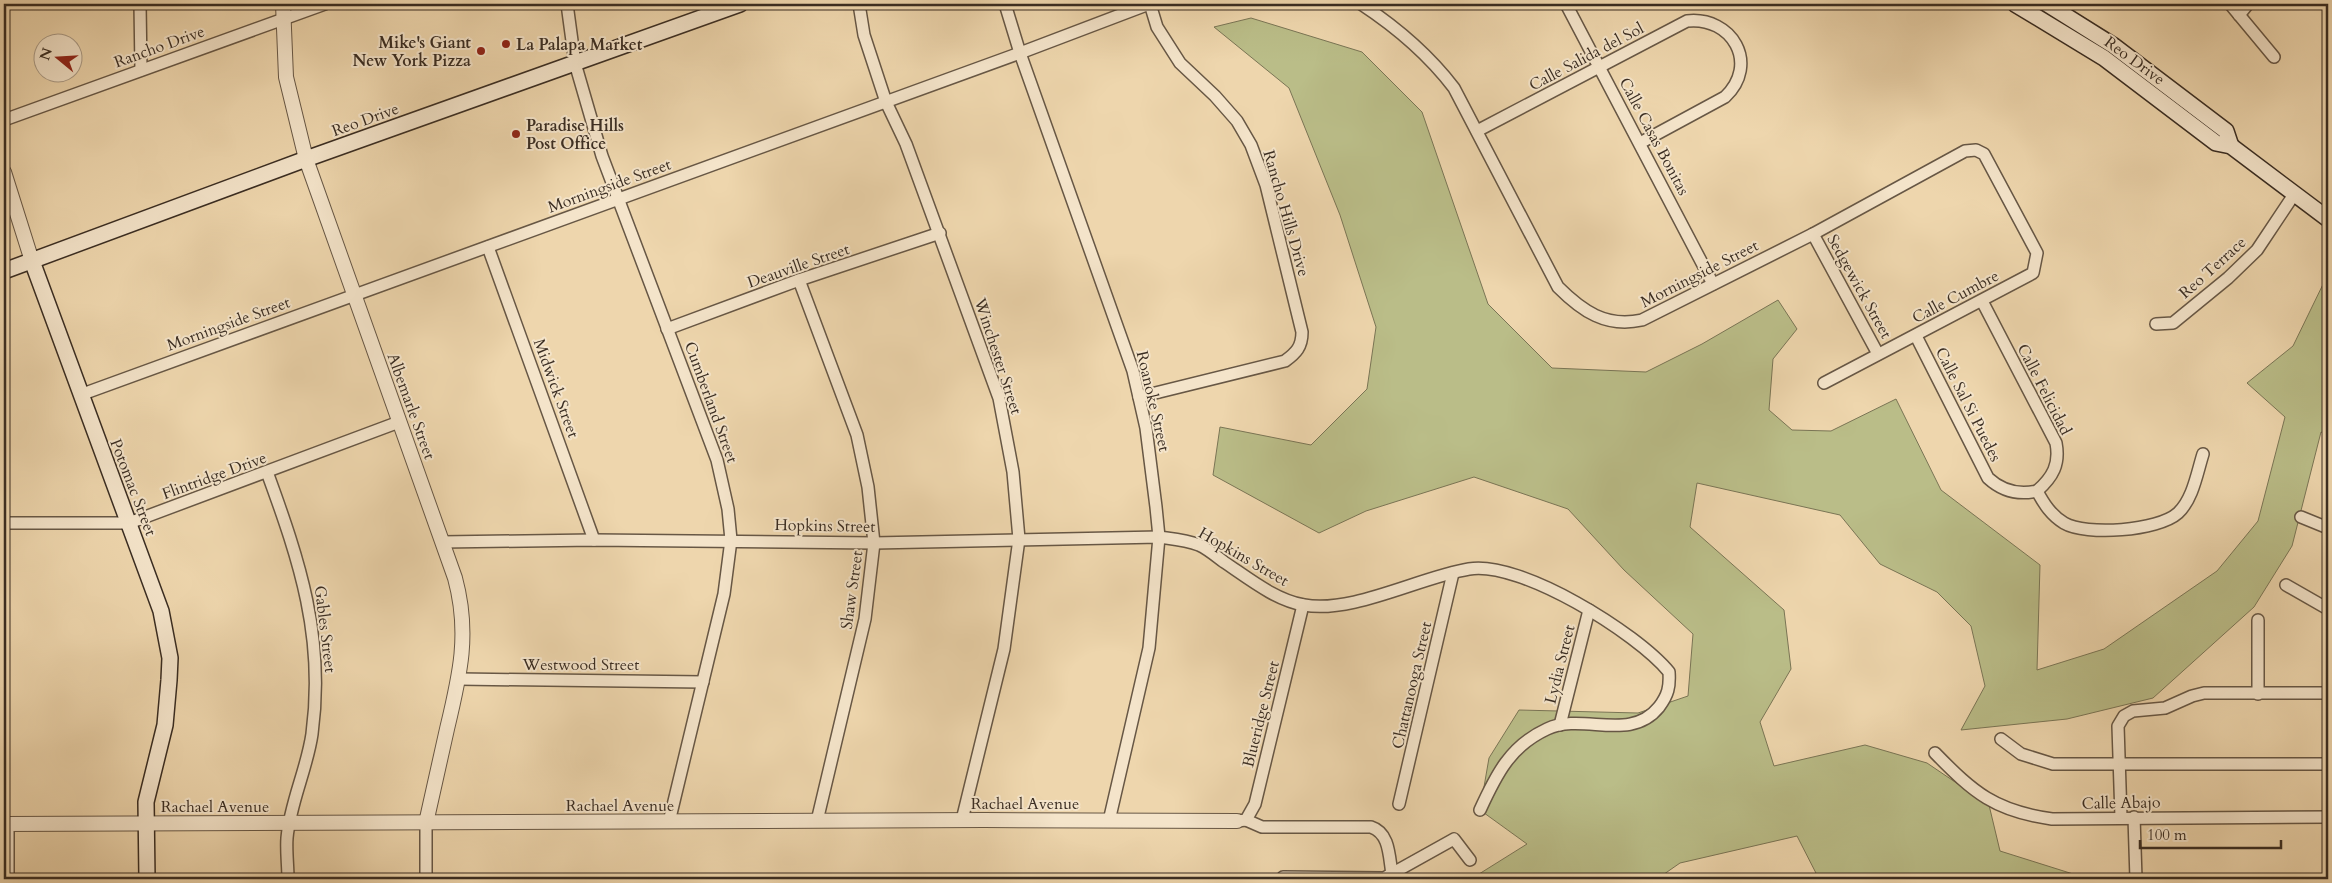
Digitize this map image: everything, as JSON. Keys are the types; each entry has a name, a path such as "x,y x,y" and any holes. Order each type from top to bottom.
{"main road":[{"name":"Reo Drive","path":"4,272 306,159 740,4"},
{"name":"Reo Drive","path":"2015,4 2104,58 2216,143 2231,146 2328,219"},
{"name":"Reo Drive","path":"2047,4 2114,46 2226,131 2231,146"},
{"name":"Potomac Street","path":"32,261 161,611 170,658 165,725 146,802 146,879"}],"street":[{"path":"140,4 141,70"},
{"name":"Albemarle Street","path":"283,4 286,78 306,159 459,591 463,619 464,649 459,680 426,823"},
{"name":"Rancho Drive","path":"4,120 325,4"},
{"name":"Cumberland Street","path":"567,4 575,63 602,156 720,469 728,509 731,540 724,594 669,822"},
{"name":"Winchester Street","path":"858,4 864,35 886,102 906,144 940,233 999,398 1014,472 1019,539 1004,649 962,820"},
{"name":"Roanoke Street","path":"1005,4 1020,53 1128,356 1146,428 1159,537 1149,648 1109,821"},
{"name":"Morningside Street","path":"80,395 1150,4"},
{"name":"Rancho Hills Drive","path":"1139,397 1278,362 1296,353 1302,342 1302,332 1266,185 1251,146 1236,121 1215,96 1180,63 1158,27 1150,4"},
{"name":"Morningside Street","path":"1361,4 1390,23 1438,68 1454,88 1558,287 1578,307 1598,318 1634,322 1642,320 1813,234 1969,150 1980,152 1987,158 2010,204"},
{"name":"Calle Casas Bonitas","path":"1566,4 1713,284"},
{"path":"2230,4 2274,57"},
{"path":"2239,15 2248,4"},
{"name":"Calle Salida del Sol","path":"1477,131 1687,21 1700,20 1713,24 1725,31 1734,42 1740,54 1741,67 1738,80 1730,92 1725,97 1640,143"},
{"name":"Potomac Street","path":"4,172 32,261"},
{"name":"Reo Terrace","path":"2156,324 2173,323 2228,278 2257,250 2295,193"},
{"name":"Calle Cumbre","path":"1824,383 2033,273 2036,266 2037,253 2010,204"},
{"name":"Deauville Street","path":"667,329 799,280 940,233"},
{"name":"Sedgewick Street","path":"1813,234 1878,354"},
{"name":"Midwick Street","path":"488,247 594,540"},
{"name":"Shaw Street","path":"799,280 857,435 868,487 874,542 864,619 817,821"},
{"name":"Calle Felicidad","path":"1982,301 2056,443 2058,457 2054,471 2038,491"},
{"name":"Calle Sal Si Puedes","path":"1916,336 1988,478 2011,491 2024,493 2038,491"},
{"name":"Flintridge Drive","path":"4,523 129,523 399,422"},
{"path":"2038,491 2045,505 2056,518 2079,529 2148,526 2166,521 2184,506 2191,492 2203,454"},
{"name":"Gables Street","path":"267,472 303,577 315,653 316,688 312,736 288,836 288,879"},
{"path":"2301,517 2328,528"},
{"name":"Hopkins Street","path":"442,542 594,540 874,542 1159,537 1184,540 1201,546 1276,595 1303,605 1325,606 1361,600 1453,573 1480,568 1515,573 1589,610 1648,651 1669,672 1670,688 1656,710 1638,723 1623,726 1577,722 1548,728 1534,736 1498,770 1480,810"},
{"name":"Chattanooga Street","path":"1399,804 1453,573"},
{"path":"2286,585 2328,609"},
{"name":"Blueridge Street","path":"1242,820 1252,814 1303,605"},
{"name":"Lydia Street","path":"1560,726 1589,610"},
{"path":"2258,620 2258,694"},
{"name":"Westwood Street","path":"459,680 703,682"},
{"path":"2122,818 2121,774 2118,765 2118,726 2124,716 2134,711 2166,708 2192,696 2204,693 2328,693"},
{"path":"2001,739 2021,754 2053,764 2328,764"},
{"name":"Calle Abajo","path":"1935,753 1963,782 1979,794 2000,807 2022,815 2052,819 2328,817"},
{"path":"2134,817 2136,879"},
{"path":"1242,820 1262,827 1371,827 1380,830 1385,836 1392,874"},
{"name":"Rachael Avenue","path":"6,824 1242,820"},
{"path":"426,823 426,879"},
{"path":"6,824 8,879"},
{"path":"1283,877 1297,879 1384,878 1454,839 1470,860"}],"green space":[{"path":"1251,18 1362,52 1422,112 1488,304 1552,368 1646,372 1702,344 1778,300 1797,329 1773,359 1769,410 1792,430 1831,431 1896,399 1941,490 2040,565 2037,670 2104,649 2217,571 2258,521 2285,417 2247,383 2293,346 2328,274 2328,435 2321,432 2292,546 2254,607 2153,698 2067,719 1961,730 1985,686 1971,626 1937,592 1880,564 1840,515 1697,483 1690,527 1784,610 1791,669 1760,722 1774,766 1865,745 1927,763 1989,805 2000,851 2089,879 1819,879 1797,836 1680,863 1657,879 1471,879 1527,844 1480,810 1489,758 1519,710 1638,713 1688,696 1693,634 1624,570 1568,509 1474,477 1366,511 1319,533 1213,475 1220,427 1311,445 1367,389 1376,327 1340,215 1289,88 1214,27"}],"place":[{"name":"La Palapa Market","path":"506,44"},
{"name":"Mike's Giant New York Pizza","path":"481,51"},
{"name":"Paradise Hills Post Office","path":"516,134"}]}
